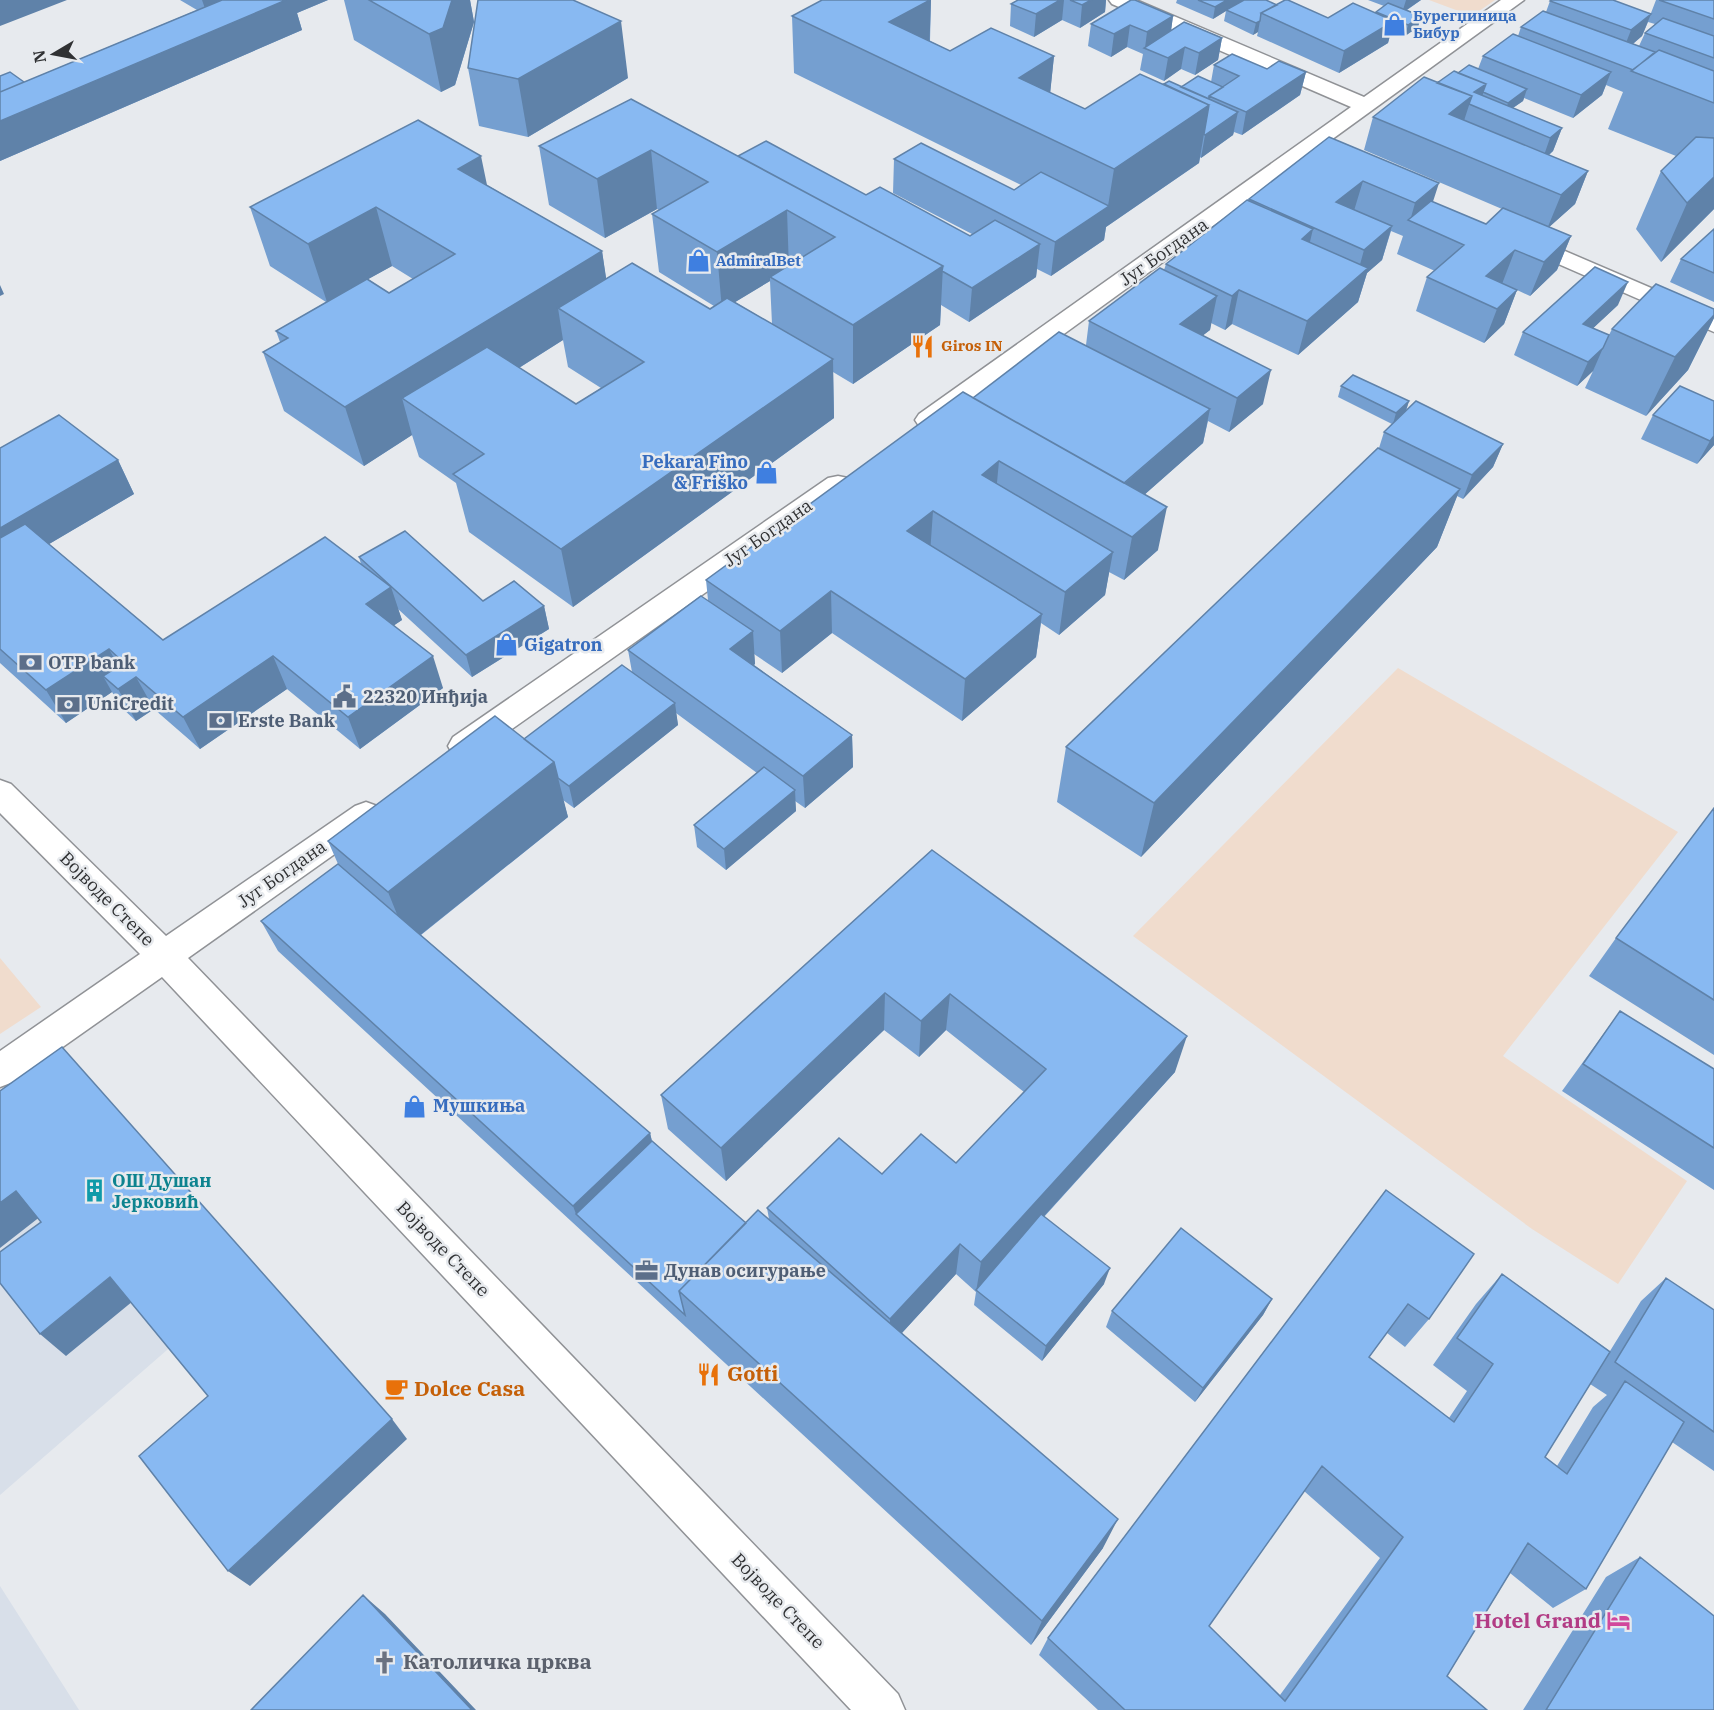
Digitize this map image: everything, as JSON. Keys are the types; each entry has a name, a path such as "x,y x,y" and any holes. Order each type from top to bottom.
{"street":[{"path":"1119,0 1367,106"},
{"name":"Југ Богдана","path":"912,433 1319,154 1367,106 1514,0"},
{"path":"1500,230 1714,324"},
{"name":"Југ Богдана","path":"446,759 864,467"},
{"name":"Војводе Степе","path":"0,793 164,956 882,1710"},
{"name":"Југ Богдана","path":"0,1071 388,800"}],"shaded area":[{"path":"1429,0 1495,0 1472,16"},
{"path":"1398,668 1678,832 1503,1056 1687,1181 1618,1284 1532,1229 1133,936"},
{"path":"0,958 41,1007 0,1034"},
{"path":"0,1137 258,1271 0,1495"},
{"path":"0,1586 79,1710 0,1710"}],"building":[{"path":"222,0 286,0 0,121 0,92"},
{"path":"369,0 452,0 443,28 429,34"},
{"path":"478,0 573,0 621,21 518,79 468,68"},
{"path":"822,0 930,0 889,22 950,51 991,28 1054,56 1019,78 1085,109 1140,74 1209,105 1114,169 792,16"},
{"path":"1018,0 1060,0 1036,14 1011,4"},
{"path":"1070,0 1091,0 1082,5"},
{"path":"1131,0 1173,16 1147,32 1130,25 1114,34 1091,24"},
{"path":"1198,0 1227,0 1215,7"},
{"path":"1244,0 1266,0 1277,5 1261,13 1260,21 1256,23 1226,10"},
{"path":"1285,0 1328,18 1353,3 1394,21 1344,51 1261,13"},
{"path":"1551,0 1613,0 1651,14 1631,30"},
{"path":"1659,0 1714,0 1714,19"},
{"path":"1388,3 1421,16 1408,25 1376,12"},
{"path":"1543,11 1655,52 1633,70 1521,27"},
{"path":"1663,18 1714,36 1714,58 1645,33"},
{"path":"1184,22 1222,38 1199,53 1185,47 1168,58 1144,48"},
{"path":"1513,34 1611,72 1581,95 1483,56"},
{"path":"1659,50 1714,71 1714,103 1631,71"},
{"path":"1232,54 1267,69 1279,61 1306,72 1246,112 1209,96 1239,76 1214,65"},
{"path":"1469,65 1527,89 1508,103 1483,92 1486,84 1458,73"},
{"path":"1454,71 1486,84 1474,92 1562,128 1550,138 1469,104 1472,96 1437,83"},
{"path":"10,72 24,82 0,92 0,76"},
{"path":"1198,76 1223,87 1209,96 1209,99 1181,87"},
{"path":"1424,77 1472,96 1449,114 1588,171 1561,195 1373,117"},
{"path":"1169,81 1238,112 1205,135 1209,105 1164,84"},
{"path":"631,99 943,266 853,325 770,277 835,237 787,210 717,252 652,214 708,182 651,150 597,179 539,146"},
{"path":"418,120 481,156 458,169 602,251 345,407 263,352 288,338 276,331 367,279 389,293 455,254 376,207 308,244 250,207"},
{"path":"1329,137 1439,183 1415,203 1363,181 1336,202 1392,226 1364,250 1249,199"},
{"path":"1696,137 1714,138 1714,177 1687,203 1661,171"},
{"path":"766,141 866,195 880,187 970,236 995,220 1040,244 972,288 942,271 943,266 738,156"},
{"path":"921,143 1014,190 1041,172 1109,206 1055,242 894,159"},
{"path":"1247,200 1313,229 1302,239 1368,268 1307,321 1239,290 1232,296 1166,264"},
{"path":"1431,201 1486,224 1503,208 1571,236 1544,262 1515,250 1486,276 1517,290 1497,309 1427,277 1464,245 1408,220"},
{"path":"1714,229 1714,273 1681,259"},
{"path":"632,263 710,309 727,298 833,359 561,549 453,474 484,454 402,398 487,347 576,404 644,362 558,308"},
{"path":"1595,267 1628,282 1583,324 1609,335 1603,348 1588,362 1523,332"},
{"path":"1160,268 1217,296 1180,324 1271,370 1237,398 1089,321"},
{"path":"1656,284 1714,309 1714,315 1675,357 1612,329"},
{"path":"1059,332 1210,409 1124,483 973,398"},
{"path":"1353,375 1409,401 1396,413 1341,386"},
{"path":"1680,386 1714,401 1714,436 1710,441 1653,415"},
{"path":"963,392 1167,507 1132,537 999,461 982,475 1113,552 1065,592 933,511 907,531 1042,614 965,679 831,591 780,631 706,580"},
{"path":"1416,401 1503,444 1472,475 1384,432"},
{"path":"59,415 118,460 0,528 0,448"},
{"path":"1378,448 1460,489 1154,803 1066,747"},
{"path":"25,524 163,640 325,537 391,587 366,604 433,656 348,717 273,656 183,717 136,677 118,689 103,676 124,663 109,649 46,690 0,649 0,538"},
{"path":"405,531 483,601 514,581 544,606 466,655 359,557"},
{"path":"701,596 753,631 730,649 852,735 803,776 628,650"},
{"path":"622,665 675,703 569,786 558,778 554,762 524,739"},
{"path":"495,716 554,762 388,892 328,841"},
{"path":"764,767 795,790 724,849 694,825"},
{"path":"1714,808 1714,1000 1616,938"},
{"path":"932,850 1187,1036 981,1262 960,1244 890,1319 767,1208 839,1138 882,1174 921,1134 956,1163 1046,1069 950,994 921,1021 885,993 721,1148 661,1095"},
{"path":"338,864 650,1133 573,1206 261,921"},
{"path":"1620,1011 1714,1069 1714,1148 1583,1064"},
{"path":"62,1047 392,1419 228,1571 139,1456 208,1396 110,1277 40,1334 0,1283 0,1252 41,1222 16,1191 0,1203 0,1091"},
{"path":"652,1141 746,1223 679,1291 685,1315 576,1214"},
{"path":"1386,1190 1474,1254 1429,1319 1408,1304 1369,1357 1454,1422 1493,1364 1457,1338 1502,1274 1610,1352 1545,1457 1567,1474 1625,1381 1684,1422 1586,1589 1528,1543 1447,1676 1487,1710 1125,1710 1048,1638","holes":["1322,1466 1403,1537 1285,1701 1209,1626"]},
{"path":"758,1210 1118,1519 1042,1621 679,1291"},
{"path":"1041,1214 1110,1268 1046,1346 976,1290"},
{"path":"1181,1228 1272,1299 1203,1388 1112,1311"},
{"path":"1666,1278 1714,1310 1714,1432 1615,1362"},
{"name":"Hotel Grand","path":"1640,1557 1714,1616 1714,1710 1546,1710"},
{"name":"Католичка црква","path":"363,1595 472,1710 251,1710"}],"place":[{"name":"Бурегџиница Бибур","path":"1395,25"},
{"name":"AdmiralBet","path":"698,261"},
{"name":"Giros IN","path":"923,346"},
{"name":"Pekara Fino & Friško","path":"766,472"},
{"name":"Gigatron","path":"506,645"},
{"name":"OTP bank","path":"30,663"},
{"name":"22320 Инђија","path":"345,697"},
{"name":"UniCredit","path":"69,704"},
{"name":"Erste Bank","path":"220,721"},
{"name":"Мушкиња","path":"415,1106"},
{"name":"ОШ Душан Јерковић","path":"94,1191"},
{"name":"Дунав осигурање","path":"646,1271"},
{"name":"Gotti","path":"709,1374"},
{"name":"Dolce Casa","path":"396,1389"},
{"name":"Hotel Grand","path":"1619,1621"},
{"name":"Католичка црква","path":"385,1662"}]}
